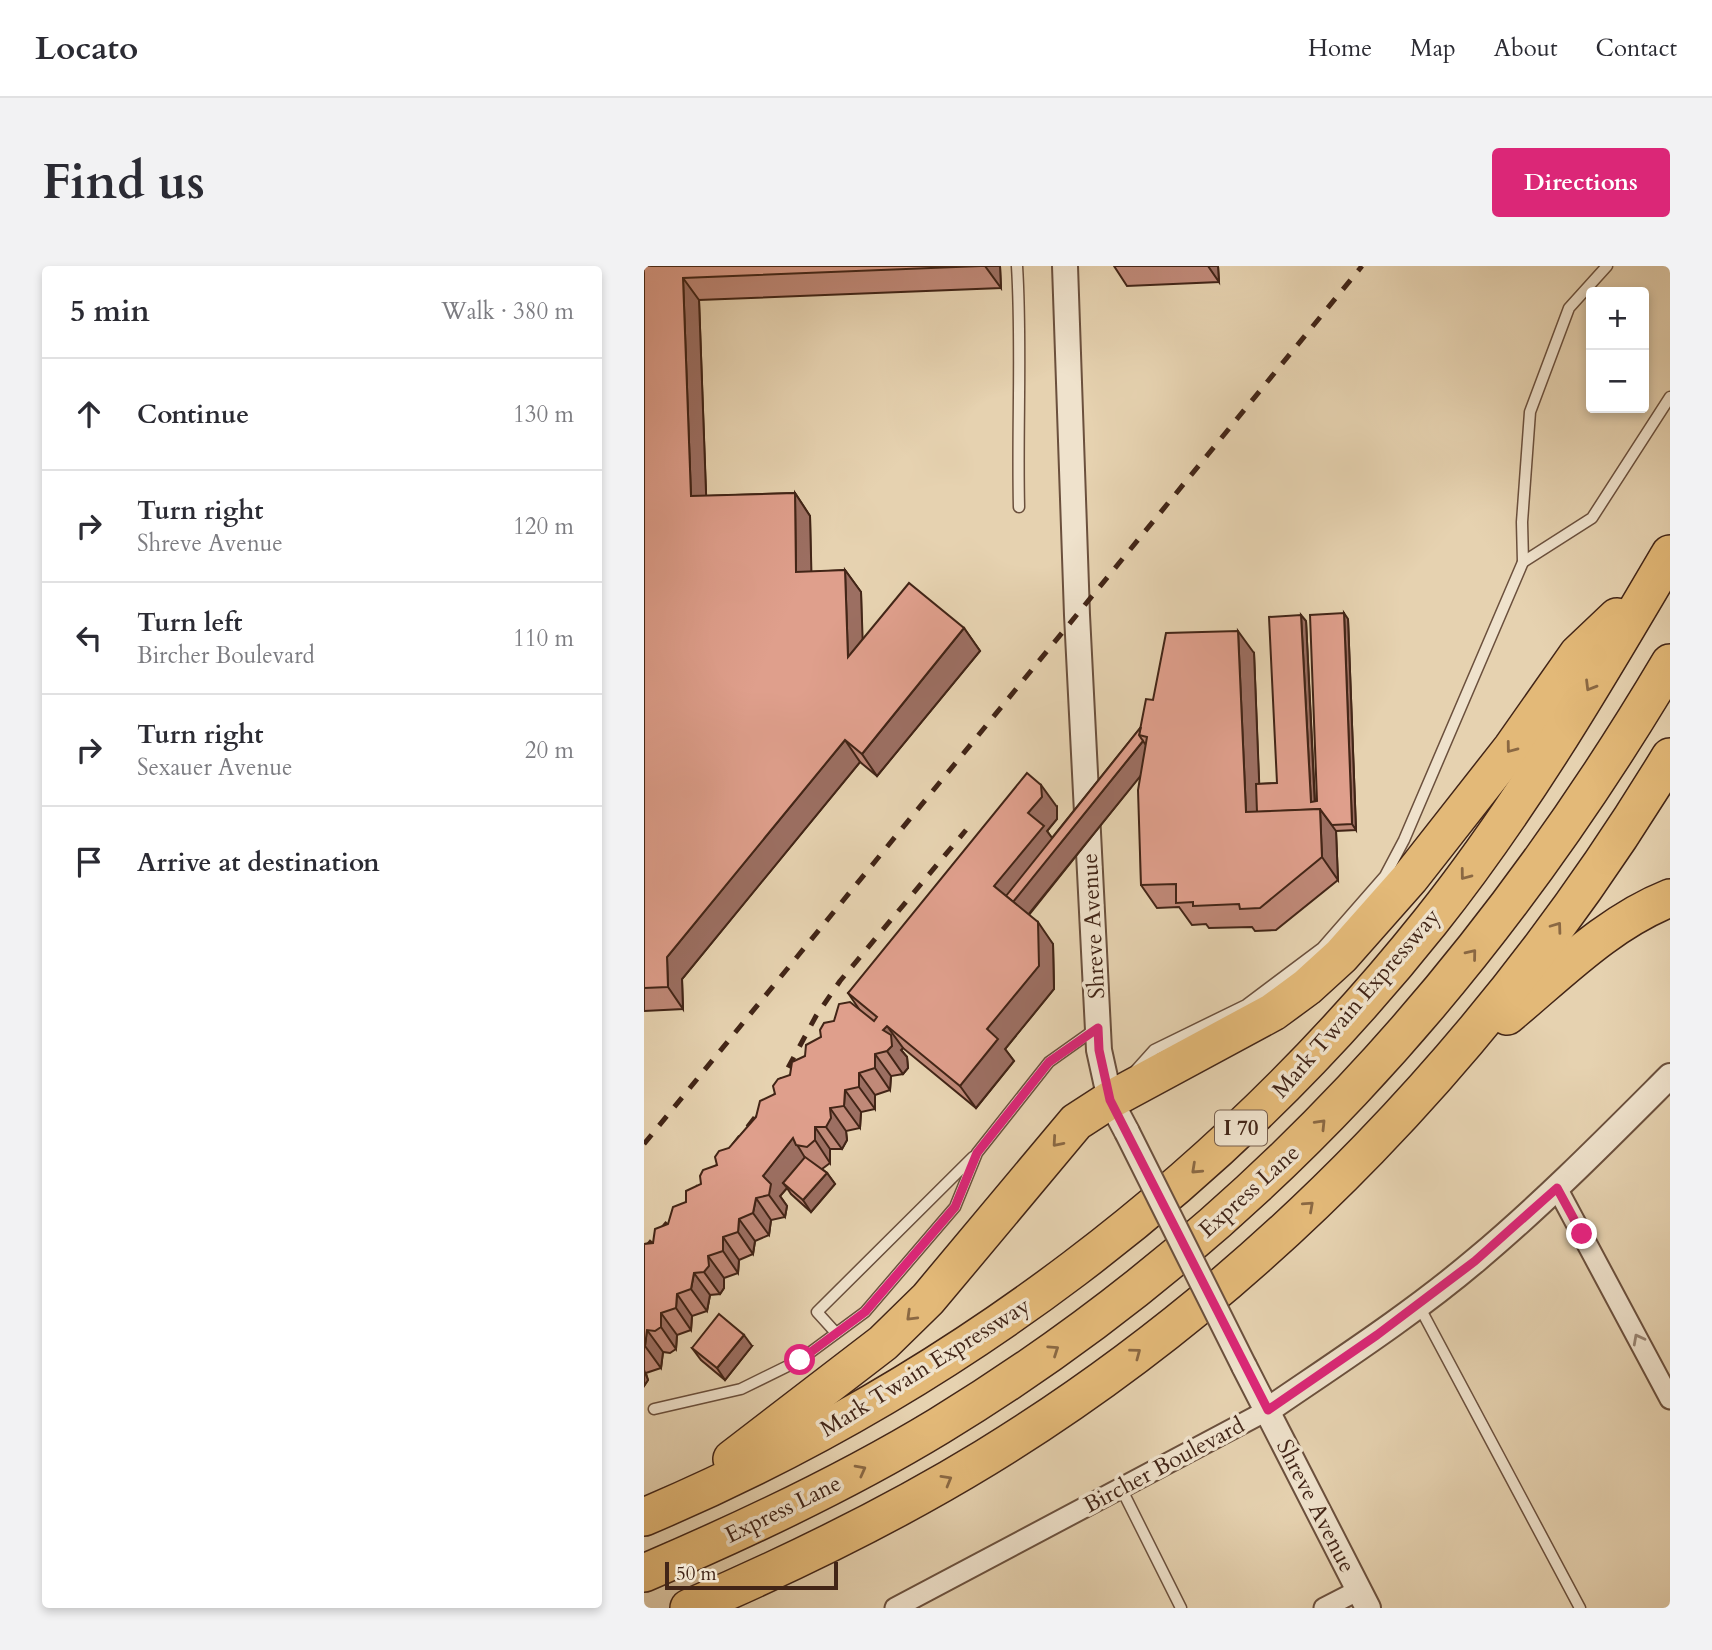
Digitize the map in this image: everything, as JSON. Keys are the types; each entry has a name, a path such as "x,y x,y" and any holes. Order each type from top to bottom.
{"highway":[{"name":"Mark Twain Expressway","path":"660,1510 833,1425 975,1340 1107,1245 1184,1181 1263,1108 1377,987 1473,865 1574,713 1670,554"},
{"path":"660,1510 883,1343 968,1255 1058,1140 1076,1122 1110,1100 1262,1019 1307,987 1341,956 1410,878 1512,748 1578,654 1651,586"},
{"name":"Express Lane","path":"644,1573 794,1506 939,1426 1076,1334 1208,1229 1297,1149 1349,1095 1467,961 1567,829 1670,663"},
{"path":"689,1608 827,1545 987,1457 1128,1359 1205,1299 1317,1199 1437,1076 1543,946 1593,877 1670,757"},
{"path":"1437,1076 1612,928 1643,909 1670,898"}],"street":[{"name":"Shreve Avenue","path":"1065,266 1077,615 1099,1050 1110,1100 1363,1599"},
{"name":"Bircher Boulevard","path":"895,1608 1268,1410 1475,1261 1557,1188 1670,1076"},
{"path":"1557,1188 1670,1399"},
{"path":"1324,1608 1363,1599"}],"lane":[{"path":"1017,266 1020,316 1017,396 1019,508"},
{"path":"1110,1100 1154,1050 1246,1005 1322,948 1385,876 1404,840 1524,562 1522,522 1530,412 1569,308 1607,266"},
{"path":"1524,562 1592,518 1670,397"},
{"path":"835,1333 817,1312 977,1153 1049,1062 1098,1028"},
{"path":"654,1409 741,1390 800,1360 865,1312 955,1207 977,1153"},
{"path":"1418,1304 1580,1608"},
{"path":"1121,1488 1181,1608"}],"building":[{"path":"644,266 981,266 683,278 691,496 795,493 796,572 845,570 848,657 909,583 964,628 862,754 845,740 667,957 668,987 644,988"},
{"path":"1344,613 1352,824 1332,825 1320,809 1257,812 1256,784 1277,783 1269,617 1301,615 1311,802 1317,801 1310,615"},
{"path":"1238,631 1246,812 1320,809 1322,857 1260,908 1240,909 1239,904 1193,906 1193,902 1176,903 1176,884 1141,885 1138,790 1147,737 1139,735 1146,699 1153,700 1166,633"},
{"path":"1141,727 1139,735 1143,741 1013,902 1006,896"},
{"path":"1027,773 1041,785 1042,797 1028,813 1044,826 994,886 1038,922 1039,966 987,1029 998,1039 960,1086 887,1026 883,1030 891,1035 892,1046 887,1051 875,1054 875,1068 859,1073 859,1087 845,1090 844,1106 830,1108 831,1118 826,1127 815,1127 815,1140 807,1147 796,1145 793,1138 763,1176 771,1184 769,1195 756,1198 753,1213 739,1219 738,1232 723,1237 723,1251 708,1256 709,1266 704,1272 694,1273 691,1289 677,1294 676,1308 661,1313 661,1327 655,1331 647,1330 644,1346 644,1244 653,1243 655,1229 668,1224 673,1207 686,1202 686,1191 701,1184 700,1176 703,1170 717,1165 715,1157 719,1151 729,1148 756,1117 760,1101 775,1094 773,1086 778,1079 790,1075 792,1062 805,1056 806,1045 821,1037 820,1030 824,1023 834,1021 839,1004 850,1002 874,1021 877,1017 848,993"},
{"path":"805,1157 827,1173 803,1200 783,1183"},
{"path":"719,1314 744,1335 717,1368 692,1348"}],"railway":[{"path":"644,1144 1362,266"},
{"path":"733,1146 776,1090 816,1016 840,981 966,830"},
{"path":"644,1250 715,1167"}],"route":[{"path":"800,1360 865,1312 955,1207 977,1153 1049,1062 1098,1028 1099,1050 1110,1100 1268,1410 1377,1335 1475,1261 1557,1188 1582,1234"}]}
